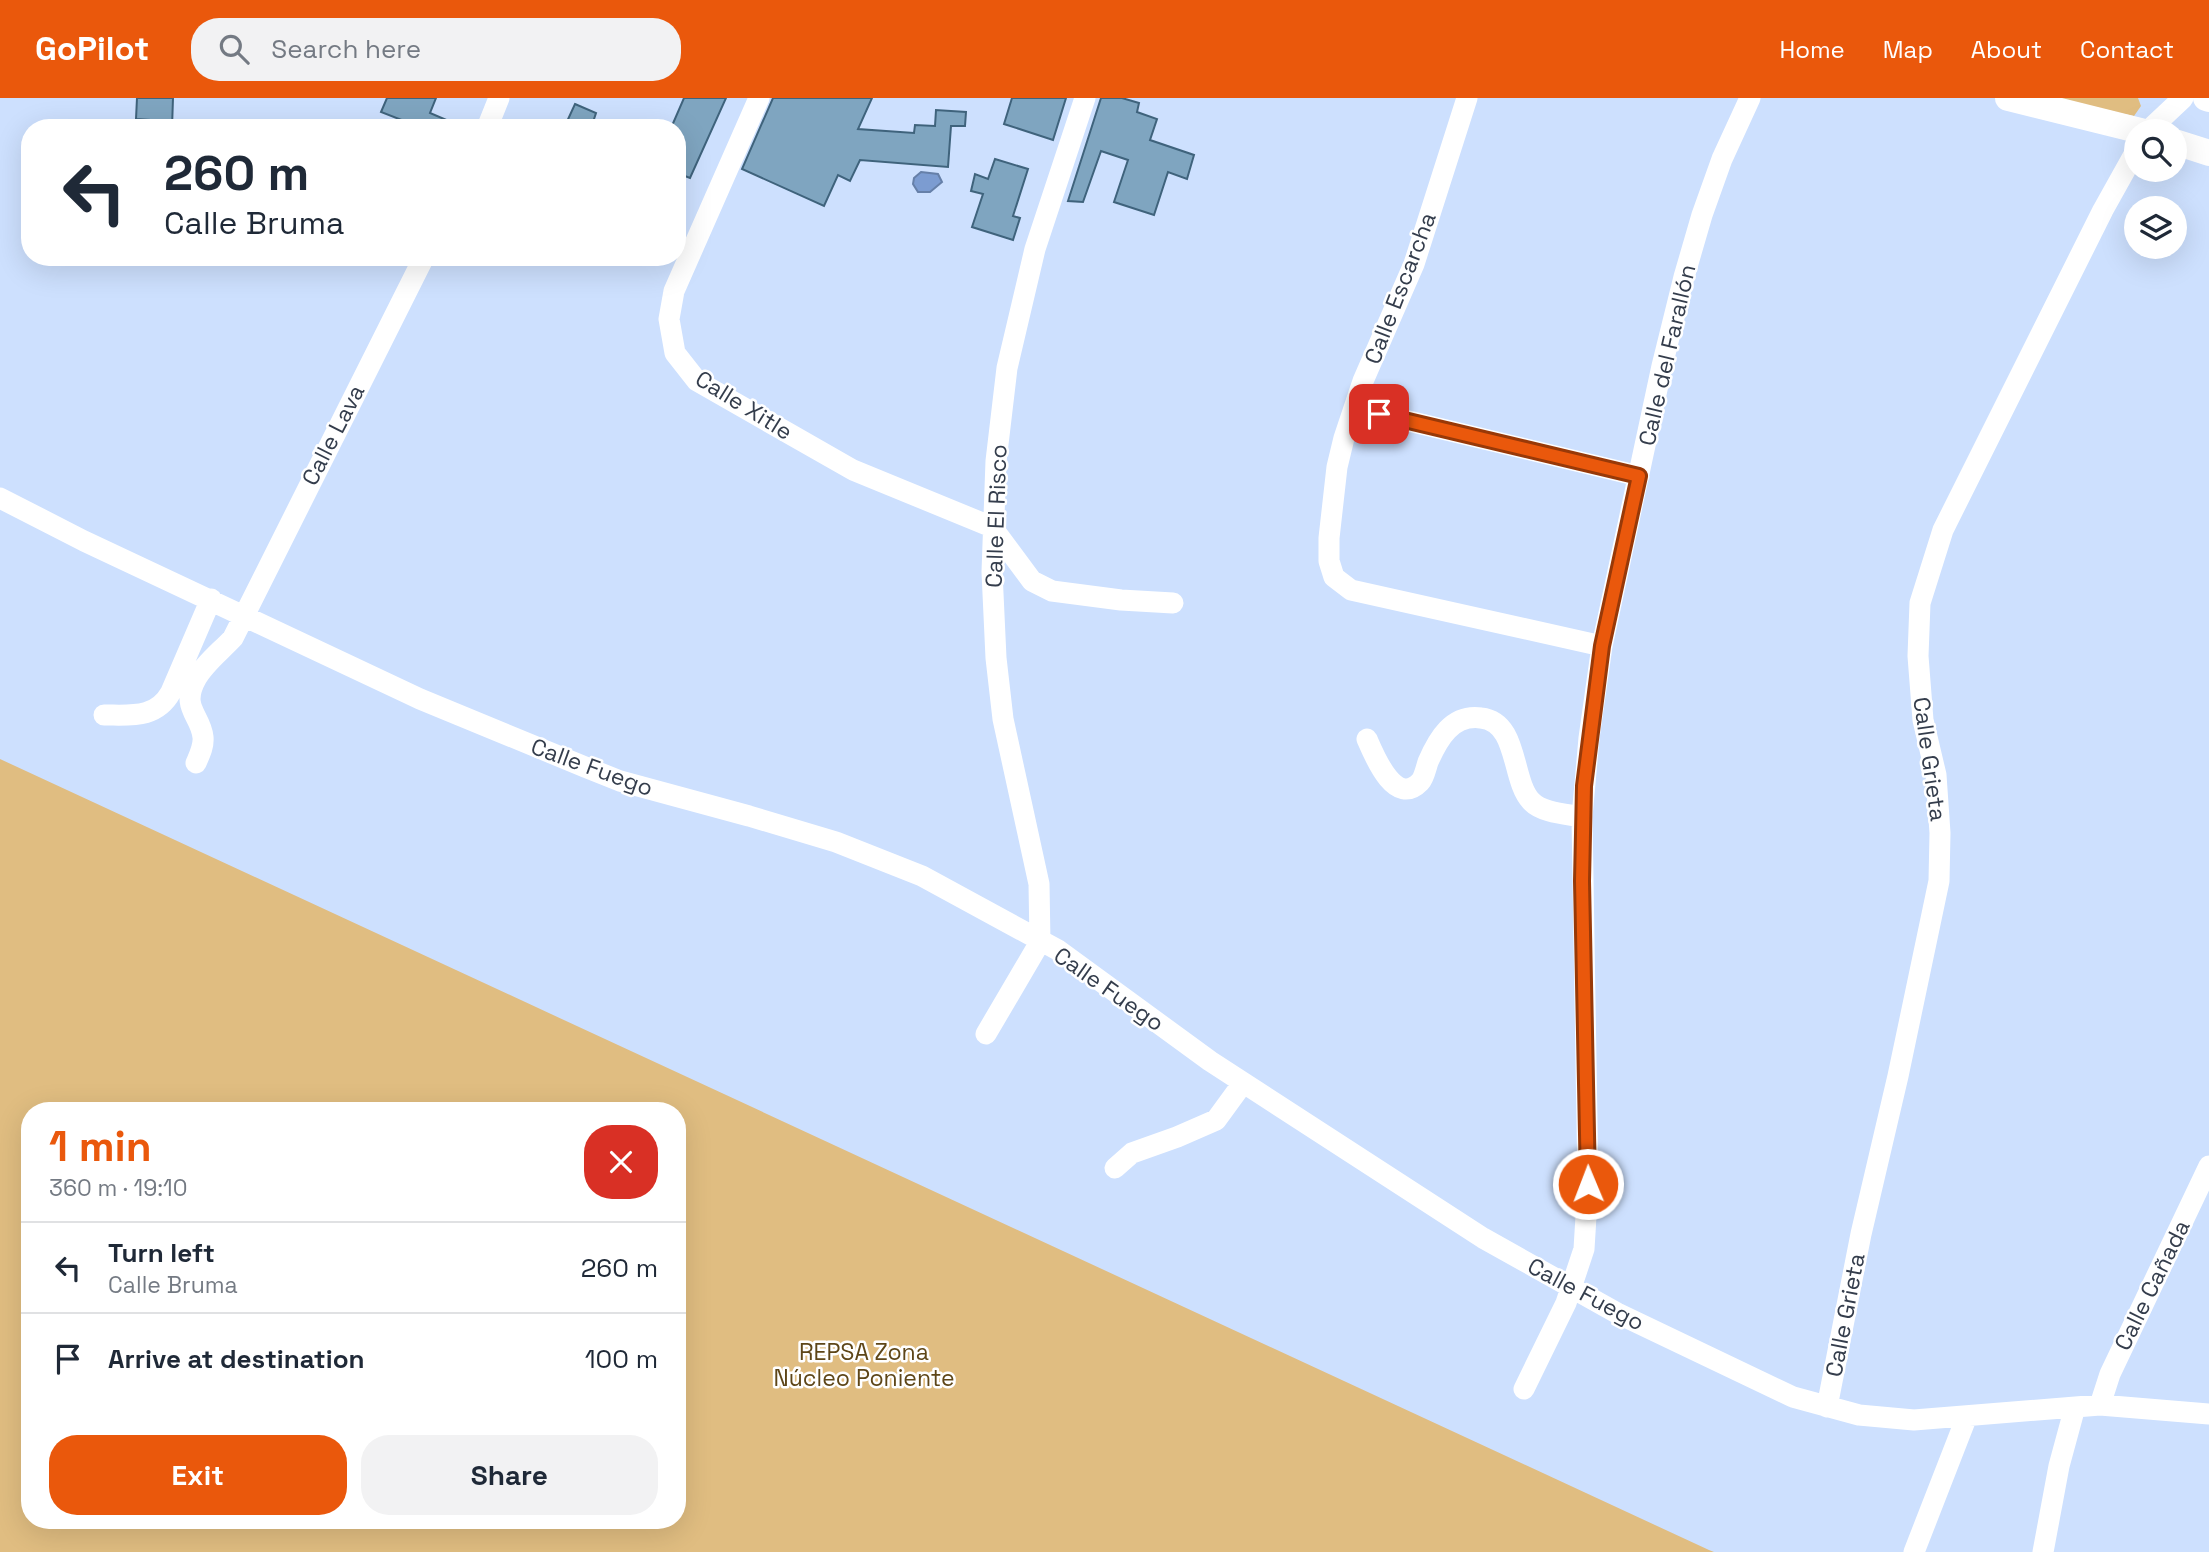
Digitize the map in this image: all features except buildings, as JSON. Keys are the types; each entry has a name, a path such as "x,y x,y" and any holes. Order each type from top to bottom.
{"main road":[{"path":"2008,98 2124,127"},
{"path":"2187,146 2209,153"}],"street":[{"path":"491,119 499,98"},
{"name":"Calle Xitle","path":"686,264 759,98"},
{"name":"Calle El Risco","path":"1040,942 1039,884 1003,719 996,658 992,527 996,461 1007,368 1035,249 1085,98"},
{"name":"Calle Escarcha","path":"1466,98 1414,264 1354,408 1337,467 1329,561 1334,577 1351,590 1602,646"},
{"name":"Calle del Farallón","path":"1524,1389 1572,1288 1584,1249 1588,1184 1582,817 1589,738 1602,646 1662,366 1699,228 1722,159 1749,98"},
{"path":"2160,119 2183,98"},
{"name":"Calle Grieta","path":"1827,1407 1861,1234 1898,1076 1938,881 1940,833 1936,775 1923,720 1918,656 1920,603 1943,530 2124,172"},
{"name":"Calle Lava","path":"196,763 202,748 203,734 191,710 192,689 202,671 233,638 419,266"},
{"name":"Calle Xitle","path":"685,266 674,291 669,319 675,353 697,381 853,470 992,527"},
{"path":"1354,408 1639,476"},
{"name":"Calle Fuego","path":"0,498 84,541 420,699 608,776 836,842 922,876 1058,950 1243,1083 1483,1238 1572,1288 1700,1354 1793,1397 1859,1415 1914,1420 2100,1405 2209,1414"},
{"path":"992,527 1032,581 1052,591 1172,603"},
{"path":"104,715 141,715 163,704 171,692 211,599"},
{"path":"1367,739 1383,773 1392,783 1402,788 1411,787 1421,782 1441,735 1459,722 1483,718 1499,727 1513,748 1520,785 1532,804 1582,817"},
{"path":"986,1034 1040,942"},
{"path":"1115,1168 1132,1153 1177,1138 1216,1120 1243,1083"},
{"name":"Calle Cañada","path":"2100,1405 2110,1374 2209,1166"},
{"path":"2043,1552 2059,1466 2075,1407"},
{"path":"1914,1552 1967,1416"}],"green space":[{"path":"2046,98 2138,98 2141,106 2134,116"},
{"name":"REPSA Zona Núcleo Poniente","path":"0,759 1714,1552 0,1552"}],"water":[{"path":"921,172 938,174 942,182 930,192 918,192 913,184 914,178"}],"route":[{"path":"1379,414 1639,476 1602,646 1584,786 1582,881 1588,1184"}]}
